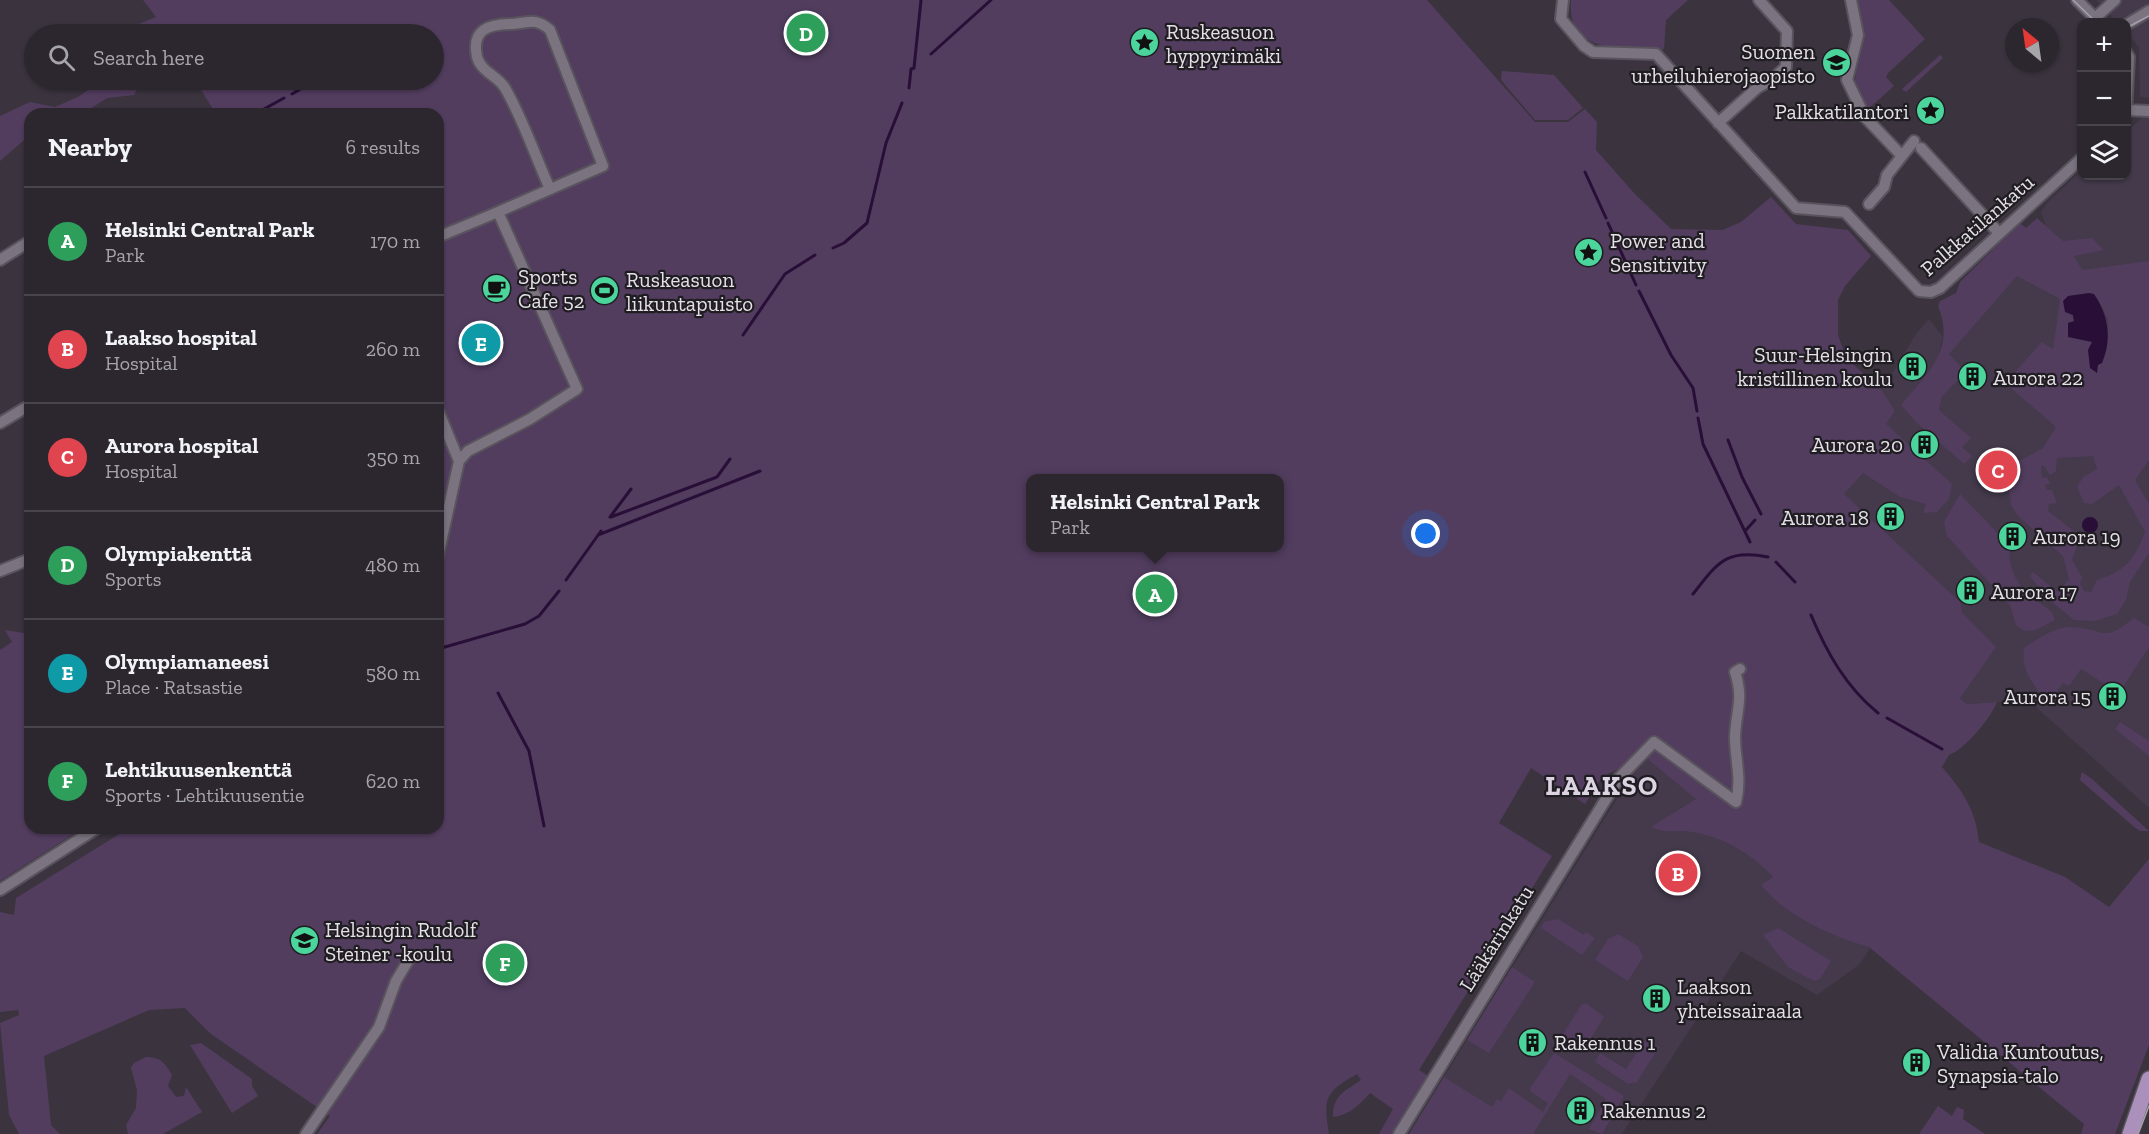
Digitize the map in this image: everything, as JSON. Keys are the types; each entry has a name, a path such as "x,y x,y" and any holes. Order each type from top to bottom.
{"main road":[{"path":"2130,1134 2149,1079"}],"street":[{"name":"Palkkatilankatu","path":"1563,0 1561,19 1584,46 1593,52 1656,54 1796,208 1845,212 1919,291 1931,292 1940,288 2077,163"},
{"path":"1718,123 1757,88 1773,79 1786,67 1787,31 1759,0"},
{"path":"1851,0 1858,35 1846,80 1865,117 1902,156"},
{"path":"2077,0 2095,18"},
{"path":"2099,18 2115,0"},
{"path":"2131,22 2149,11"},
{"path":"444,234 498,212 603,166 550,30 542,23 530,20 495,23 478,36 477,59 485,71 504,85 550,189"},
{"path":"2131,112 2149,111"},
{"path":"1869,204 1884,187 1887,175 1902,156 1918,144 1999,233"},
{"path":"444,529 459,461 468,451 577,389 498,212"},
{"path":"0,260 24,245"},
{"path":"0,423 24,409"},
{"path":"444,425 459,461"},
{"path":"0,571 24,561"},
{"name":"Lääkärinkatu","path":"1399,1134 1619,778 1653,742 1736,802 1740,786 1735,734 1741,692 1735,672 1740,669"},
{"path":"0,890 88,834"},
{"path":"306,1134 379,1027 396,981 411,956"}],"shaded area":[{"path":"143,0 1427,0 1535,122 1568,122 1585,109 1597,122 1596,150 1634,193 1671,229 1722,230 1741,222 1771,197 1796,224 1848,230 1871,256 1845,286 1838,300 1838,335 1846,358 1882,390 1895,411 1886,424 1952,484 1949,499 1937,512 1923,513 1926,504 1900,497 1863,473 1844,494 1960,602 1962,613 1996,647 1960,698 1967,704 1997,702 1977,732 1949,755 1942,767 1956,784 1972,811 1979,842 2065,877 2109,907 2149,859 2149,1045 2115,1134 2081,1134 2084,1124 1869,947 1810,924 1771,896 1761,885 1773,877 1747,854 1726,842 1704,834 1662,831 1651,827 1696,799 1644,756 1602,777 1585,804 1531,768 1499,823 1552,856 1419,1070 1430,1077 1392,1134 1379,1134 1393,1109 1370,1093 1349,1112 1333,1117 1337,1099 1361,1080 1357,1074 1338,1086 1329,1097 1326,1112 1329,1134 317,1134 330,1116 211,1034 185,1008 149,1010 44,1056 51,1125 60,1134 19,1134 9,1115 0,1023 19,1015 18,1010 0,1012 0,912 14,915 16,898 119,834 444,834 444,108 212,108 201,90 444,90 444,24 139,24 156,17"},
{"path":"1571,0 1688,0 1666,20 1664,49 1654,50 1610,47 1585,38 1577,29 1572,17"},
{"path":"1857,0 1889,0 1925,39 1888,73 1886,77 1894,86 1867,110 1854,87 1862,36"},
{"path":"2096,0 2149,0 2149,98 2140,97 2139,47 2131,38 2131,18 2113,18"},
{"path":"1940,55 1943,58 1906,92 1902,89"},
{"path":"1502,71 1554,75 1583,108 1568,120 1535,120 1501,80"},
{"path":"88,90 137,90 134,95 107,98 91,108 24,108 24,140 0,161 0,116 30,102 55,107"},
{"path":"2143,117 2149,118 2149,808 2028,700 1967,704 1908,647 1838,488 1838,481 1895,411 1882,390 1916,334 1929,319 1943,337 1937,361 2046,226 2041,212 2048,202 2077,175 2077,180 2131,180 2131,128"},
{"path":"2037,218 2063,241 2092,238 2104,250 2074,256 2082,270 2149,261 2149,460 2135,480 2149,504 2149,553 2130,582 2126,600 2117,614 2095,621 2074,620 2047,598 2030,576 2033,572 2058,592 2069,579 2063,556 2018,516 2011,505 2008,482 2010,466 2043,448 2056,427 2005,383 2042,342 2053,349 2060,299 2017,276 1949,354 1966,372 1942,396 1939,410 1971,438 1962,447 1972,456 1964,464 1916,422 1901,405 1929,372 1941,348 1943,322 1938,306 1940,301 1956,293 1960,282 2020,223 2026,228","holes":["2076,295 2097,298 2108,319 2107,345 2098,366 2092,363 2088,350 2092,342 2074,321 2064,299","2093,456 2097,469 2083,477 2077,487 2084,503 2092,504 2119,485 2145,532 2137,550 2127,563 2115,573 2097,580 2091,592 2084,591 2080,584 2082,577 2072,560 2078,543 2073,537 2075,532 2048,511 2049,504 2057,503 2052,490 2047,490 2045,485 2050,484 2047,477 2042,478 2041,466 2043,465 2050,475 2056,471 2057,458"]},
{"path":"2094,294 2103,311 2108,337 2105,354 2102,363 2098,365 2097,373 2090,368 2088,350 2092,342 2068,337 2068,323 2074,321 2073,315 2065,312 2063,301 2068,296"},
{"path":"1960,494 2010,546 2010,562 2018,581 2031,601 2035,599 2052,612 2055,620 2036,630 2024,631 2016,625 2010,605 1947,536 1944,522"},
{"path":"2090,517 2096,519 2098,525 2096,531 2090,533 2084,531 2082,525 2084,519"},
{"path":"2134,618 2149,627 2149,647 2119,693 2081,669 2069,686 2063,683 2054,695 2044,698 2031,681 2024,662 2024,648 2041,637 2066,627 2109,633"},
{"path":"5,630 24,633 24,834 74,834 0,881 0,650 12,642"},
{"path":"2120,722 2149,741 2149,756 2115,729"},
{"path":"1644,755 1872,946 1860,964 1817,995 1741,951 1622,1134 1418,1134 1411,1130"},
{"path":"2082,772 2149,831 2140,831 2133,826 2080,780"},
{"path":"1558,919 1584,935 1586,932 1595,938 1582,955 1541,928 1544,922"},
{"path":"1778,928 1831,961 1820,979 1814,981 1788,967 1763,935"},
{"path":"1618,934 1638,946 1643,957 1628,981 1595,960 1608,939"},
{"path":"1512,967 1535,982 1489,1053 1467,1040"},
{"path":"1586,1003 1604,1017 1584,1049 1580,1051 1564,1041 1562,1036 1581,1005"},
{"path":"1645,1040 1659,1047 1637,1082 1628,1084 1595,1062 1600,1053 1626,1069"},
{"path":"201,1043 252,1079 252,1086 258,1096 232,1113 190,1045"},
{"path":"1554,1053 1624,1096 1602,1134 1589,1129 1606,1099 1570,1074 1533,1134 1409,1134 1444,1077 1492,1107 1497,1099 1501,1101 1509,1088 1543,1112 1548,1103 1531,1092 1530,1088"},
{"path":"146,1057 155,1058 165,1064 172,1075 168,1086 176,1097 184,1096 186,1087 202,1112 163,1134 128,1134 126,1125 136,1108 137,1090 131,1068 134,1063"},
{"path":"1938,1106 1952,1116 1957,1107 1964,1110 1963,1119 1985,1134 1919,1134"}],"waterway":[{"path":"909,88 911,69 914,68 921,0"},
{"path":"931,54 991,0"},
{"path":"292,94 299,90"},
{"path":"266,108 284,98"},
{"path":"833,248 844,243 867,223 886,143 902,103"},
{"path":"1585,172 1606,218"},
{"path":"1608,223 1636,285"},
{"path":"743,335 785,274 815,255"},
{"path":"1639,291 1671,355 1693,388 1697,411"},
{"path":"1698,418 1703,444 1750,542"},
{"path":"1728,440 1742,477 1761,514"},
{"path":"611,517 717,477 730,459"},
{"path":"598,535 760,471"},
{"path":"610,517 631,489"},
{"path":"1746,530 1755,520"},
{"path":"566,580 601,531"},
{"path":"1693,594 1723,561 1742,555 1768,557"},
{"path":"1776,562 1795,582"},
{"path":"444,647 525,624 539,616 559,591"},
{"path":"1811,615 1838,668 1856,692 1878,713"},
{"path":"498,693 529,751 544,826"},
{"path":"1887,718 1942,749"}],"tram line":[{"path":"2073,0 2092,18"},
{"path":"2131,25 2149,16"},
{"path":"2138,1134 2149,1106"}],"place":[{"name":"Olympiakenttä","path":"806,33"},
{"name":"Ruskeasuon hyppyrimäki","path":"1145,43"},
{"name":"Suomen urheiluhierojaopisto","path":"1836,63"},
{"name":"Palkkatilantori","path":"1930,111"},
{"name":"Power and Sensitivity","path":"1589,252"},
{"name":"Sports Cafe 52","path":"497,288"},
{"name":"Ruskeasuon liikuntapuisto","path":"605,291"},
{"name":"Olympiamaneesi","path":"481,343"},
{"name":"Suur-Helsingin kristillinen koulu","path":"1913,366"},
{"name":"Aurora 22","path":"1972,377"},
{"name":"Aurora 20","path":"1924,444"},
{"name":"Aurora hospital","path":"1998,470"},
{"name":"Aurora 18","path":"1890,517"},
{"name":"Aurora 19","path":"2012,536"},
{"name":"Aurora 17","path":"1970,591"},
{"name":"Helsinki Central Park","path":"1155,594"},
{"name":"Aurora 15","path":"2112,696"},
{"name":"Laakso hospital","path":"1678,873"},
{"name":"Helsingin Rudolf Steiner -koulu","path":"304,941"},
{"name":"Lehtikuusenkenttä","path":"505,963"},
{"name":"Laakson yhteissairaala","path":"1656,998"},
{"name":"Rakennus 1","path":"1533,1042"},
{"name":"Validia Kuntoutus, Synapsia-talo","path":"1916,1063"},
{"name":"Rakennus 2","path":"1581,1110"}],"district":[{"name":"LAAKSO","path":"1602,786"}]}
